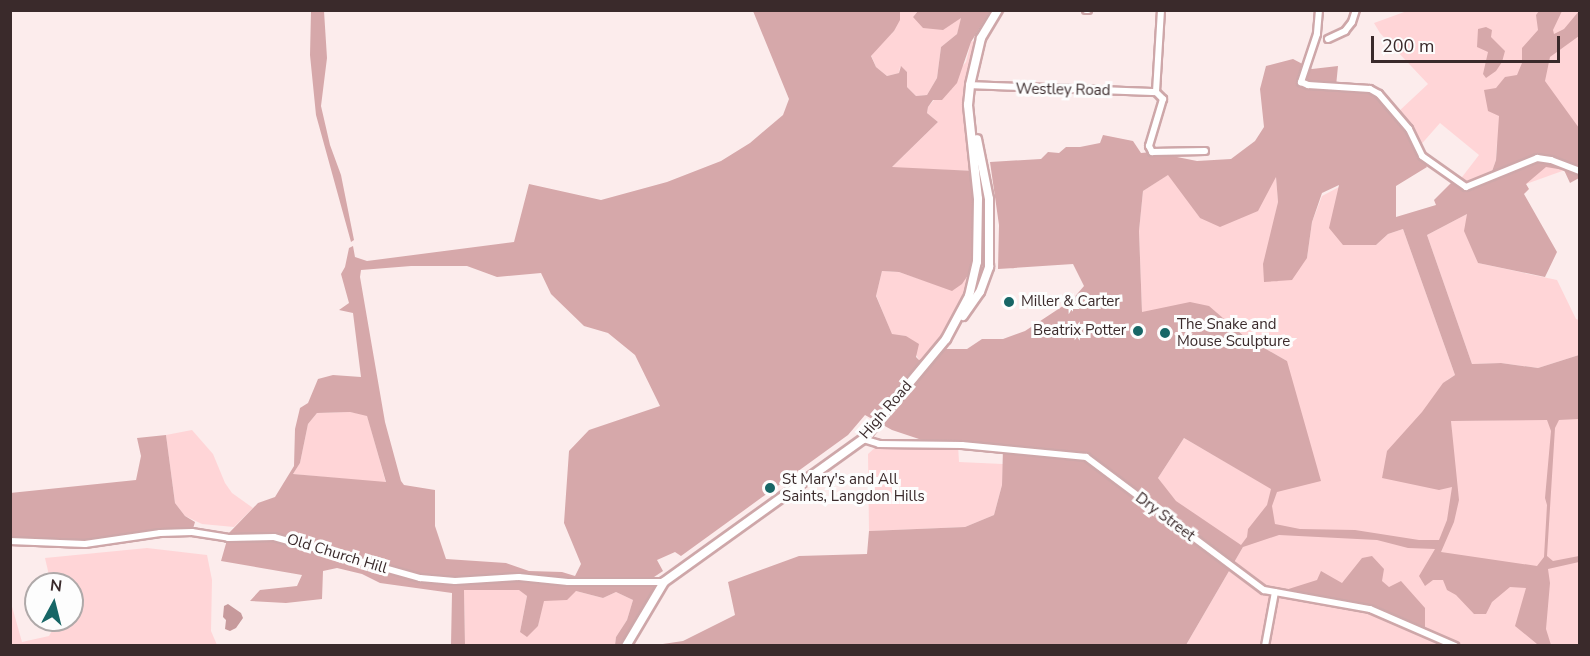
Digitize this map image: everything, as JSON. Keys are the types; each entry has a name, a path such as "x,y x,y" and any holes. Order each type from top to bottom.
{"main road":[{"name":"High Road","path":"663,582 863,439 950,332 969,296 978,251 978,199 968,105 970,85 981,38 998,10"},
{"path":"626,645 663,582"}],"street":[{"path":"1161,10 1155,92 1163,99 1149,146 1152,152 1205,151"},
{"path":"1319,10 1317,34 1302,73 1301,82 1308,85 1370,89 1379,93 1409,129 1422,156 1466,187 1537,158 1551,160 1580,171"},
{"path":"1328,39 1345,32 1356,10"},
{"name":"Westley Road","path":"970,85 1155,92"},
{"name":"Dry Street","path":"863,439 879,444 962,445 1086,457 1264,590 1370,609 1455,645"},
{"name":"Old Church Hill","path":"10,541 84,544 182,533 228,538 274,537 420,578 456,580 519,577 568,582 663,582"},
{"path":"1265,645 1275,591"}],"shaded area":[{"path":"311,11 324,11 327,58 321,106 330,145 341,175 354,240 351,242 316,115 310,55"},
{"path":"753,11 900,11 900,20 894,31 871,56 876,67 887,76 899,73 901,66 907,72 907,87 916,96 927,95 937,78 941,47 957,34 961,18 943,30 923,28 913,17 918,11 990,11 971,42 957,83 942,100 933,100 928,107 927,113 938,122 892,167 975,171 977,262 962,284 952,291 899,272 882,271 876,296 892,334 906,336 919,344 916,357 919,360 946,349 967,349 982,339 1003,339 1025,331 1072,300 1084,286 1073,264 998,269 999,225 990,162 1041,159 1048,152 1059,153 1066,147 1100,143 1103,135 1133,141 1141,153 1152,152 1197,161 1231,159 1255,141 1264,127 1260,89 1266,66 1293,59 1312,69 1338,66 1336,86 1370,89 1397,113 1427,167 1396,186 1396,217 1436,205 1434,200 1456,178 1466,187 1490,177 1496,160 1499,116 1488,111 1484,90 1496,88 1505,77 1517,75 1522,63 1522,48 1538,30 1536,15 1539,11 1562,11 1553,30 1554,34 1564,29 1579,11 1579,36 1550,57 1545,81 1579,128 1579,178 1570,183 1564,170 1546,167 1526,184 1529,189 1524,194 1557,252 1545,277 1478,263 1464,231 1467,214 1427,235 1472,364 1501,363 1538,368 1579,355 1579,419 1559,420 1555,428 1547,556 1553,561 1579,556 1579,562 1548,569 1550,583 1546,629 1551,645 1537,644 1515,626 1526,588 1510,587 1492,602 1486,614 1474,614 1456,595 1447,590 1443,580 1433,580 1425,586 1419,576 1435,549 1408,548 1377,540 1279,535 1243,547 1186,645 656,645 683,641 735,615 728,582 799,556 867,554 869,531 965,527 994,515 1002,485 1003,448 931,443 892,430 865,415 848,435 681,556 675,552 657,560 663,571 654,577 657,588 626,645 615,645 616,637 627,620 633,600 616,592 603,598 576,591 567,600 544,601 538,626 527,637 520,632 527,596 519,590 464,590 465,645 451,645 452,593 380,583 362,574 337,568 323,571 322,599 286,603 250,601 260,590 297,586 302,575 221,561 229,533 258,503 275,497 294,466 295,429 300,408 308,403 318,379 333,375 361,377 353,313 339,310 349,303 341,274 349,248 353,246 355,257 367,261 514,242 529,184 601,200 667,182 721,161 750,143 783,115 789,99","holes":["1168,175 1200,218 1220,227 1258,211 1276,177 1278,202 1263,264 1264,282 1292,280 1307,258 1312,222 1322,193 1339,185 1329,228 1343,245 1376,245 1388,234 1403,229 1455,375 1443,383 1422,412 1387,451 1382,478 1439,490 1452,487 1447,520 1439,540 1419,540 1355,530 1300,529 1275,524 1272,506 1277,492 1321,481 1287,361 1245,337 1209,306 1190,302 1142,312 1139,231 1143,191","411,266 467,266 497,277 541,273 551,294 584,326 608,333 635,355 660,406 589,430 569,451 564,523 581,564 575,576 562,572 529,571 506,563 446,559 435,526 435,490 404,485 401,481 385,422 360,277 361,270","350,412 367,416 386,482 293,474 300,463 308,424 317,413","1547,420 1551,431 1545,498 1547,505 1544,557 1537,566 1441,552 1454,522 1459,500 1451,421","1184,438 1271,489 1267,505 1248,529 1247,537 1241,545 1176,501 1158,478"]},
{"path":"900,11 918,11 913,17 962,17 957,34 941,47 937,78 927,95 916,96 907,87 907,72 900,67 899,73 887,76 876,67 871,55 894,31"},
{"path":"1407,11 1579,11 1579,165 1526,184 1497,143 1496,160 1490,177 1466,187 1459,181 1479,155 1440,123 1418,148 1397,113 1428,84 1380,33 1374,23"},
{"path":"1486,27 1492,30 1491,37 1505,51 1496,71 1486,78 1483,74 1488,52 1477,47 1478,29"},
{"path":"981,38 970,85 975,171 891,168 938,122 927,113 928,107 966,62 971,42"},
{"path":"1169,174 1200,218 1276,176 1278,202 1272,232 1307,258 1312,222 1322,196 1341,186 1376,245 1388,234 1403,229 1455,375 1447,380 1452,441 1451,421 1579,419 1579,645 1186,645 1243,547 1175,501 1158,478 1184,438 1277,492 1287,361 1245,337 1230,323 1142,312 1139,231 1143,191"},
{"path":"1467,214 1478,263 1557,280 1576,319 1579,320 1579,355 1538,368 1501,363 1472,364 1427,235"},
{"path":"977,262 973,283 932,355 919,360 906,336 892,335 876,295 882,271 899,272 952,290"},
{"path":"350,412 367,415 386,483 293,474 300,463 308,424 317,413"},
{"path":"192,430 213,454 225,483 232,493 253,508 234,527 202,524 185,516 175,503 166,435"},
{"path":"166,435 175,503 185,516 195,522 192,532 84,543 11,540 10,493 136,480 141,456 137,438"},
{"path":"879,444 958,445 959,462 1003,464 1002,485 994,515 965,527 869,531 868,454"},
{"path":"147,548 207,555 212,580 211,631 217,645 11,645 11,603 22,642 49,636 51,632 84,632 84,572 48,572 45,558"},
{"path":"1372,556 1384,569 1382,581 1389,587 1401,581 1425,608 1425,633 1370,609 1279,592 1317,580 1321,571 1342,583 1362,558"},
{"path":"464,590 520,590 527,596 520,632 538,626 543,601 576,591 603,598 616,592 633,600 627,620 616,637 615,645 465,645"},
{"path":"228,604 241,613 243,618 236,628 230,631 225,629 226,620 223,617 224,606"}],"place":[{"name":"Miller & Carter","path":"1009,302"},
{"name":"Beatrix Potter","path":"1138,331"},
{"name":"The Snake and Mouse Sculpture","path":"1165,333"},
{"name":"St Mary's and All Saints, Langdon Hills","path":"770,488"}]}
